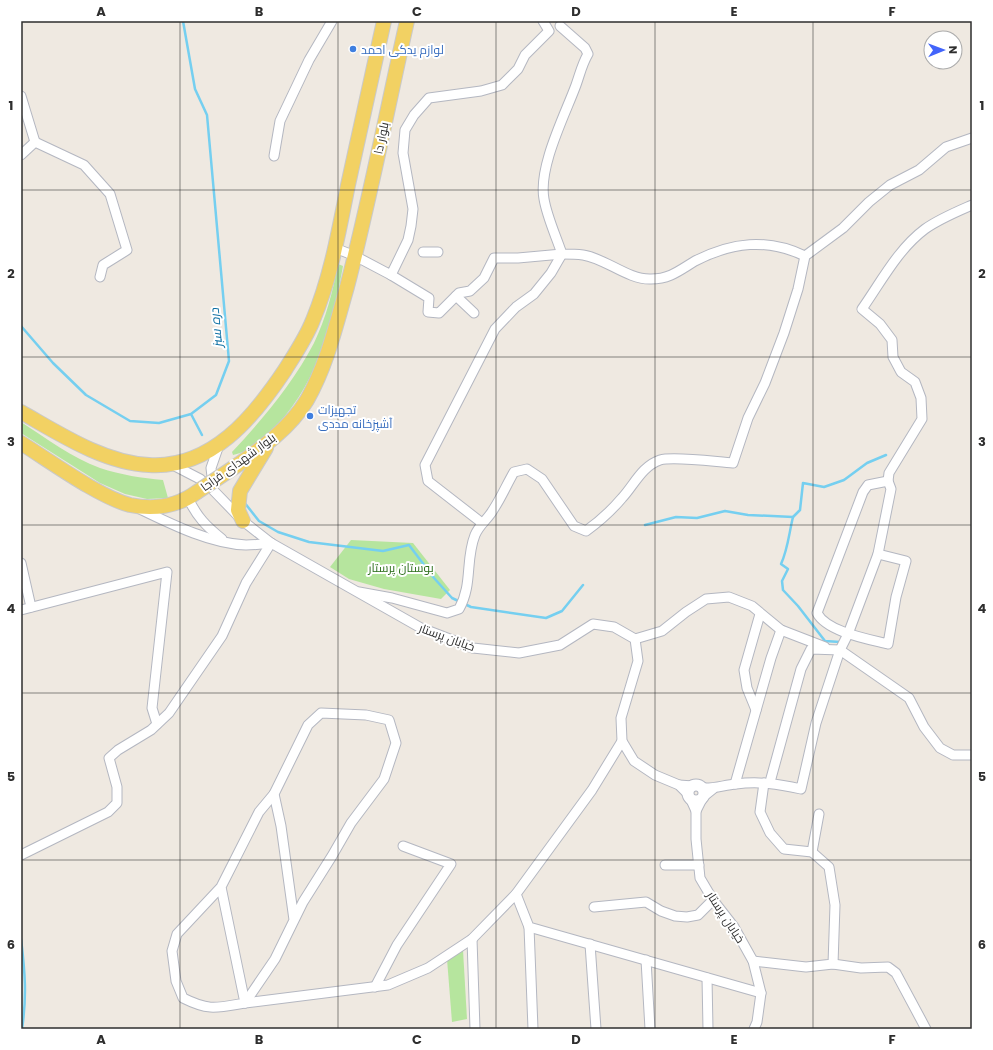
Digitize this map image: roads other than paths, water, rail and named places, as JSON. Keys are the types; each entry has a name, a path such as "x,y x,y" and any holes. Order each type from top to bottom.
{"main road":[{"name":"بلوار دا","path":"335,248 384,21"},
{"name":"بلوار دا","path":"355,256 407,21"},
{"name":"بلوار شهدای فراجا","path":"21,412 75,441 126,462 149,465 173,465 194,458 219,445 250,418 276,384 303,342 320,300 335,248"},
{"name":"بلوار شهدای فراجا","path":"21,443 98,491 130,505 149,507 168,506 202,492 270,441 288,424 306,401 319,376 331,344 355,256"},
{"path":"243,521 238,510 240,491 270,441"}],"street":[{"path":"274,156 280,121 309,60 332,21"},
{"path":"542,21 549,31"},
{"path":"391,275 408,240 411,226 413,209 403,153 405,130 414,114 429,98 481,91 502,85 518,69 525,55 549,31 562,23 585,48 588,54 583,62 576,85 562,116 543,183 544,199 562,254 551,273 534,294 516,306 495,329 426,465 428,481 482,523"},
{"path":"21,96 35,142 84,165 110,194 127,250 103,265 100,277"},
{"path":"359,592 392,598 447,613 459,609 466,597 469,578 470,554 476,534 482,523 492,511 514,472 527,469 542,479 574,526 586,531 603,520 623,498 646,468 661,460 691,460 733,463 748,418 766,383 784,333 798,289 805,256 843,228 869,202 890,186 919,170 946,147 972,138"},
{"path":"21,155 35,142"},
{"path":"972,205 952,214 925,230 904,250 862,309 880,324 892,340 893,356 901,372 916,382 921,398 922,419 889,473 888,482 891,489 878,554 848,634 837,650 816,723 801,789 767,783 735,784 698,792 680,785 656,775 634,761 622,741 621,718 638,661 635,639 662,631 686,612 706,599 729,597 752,606 781,630 837,650 909,698 924,727 940,748 953,754 972,756"},
{"path":"335,248 355,256 391,275 428,298 428,312 438,313 456,296 470,291 484,278 494,258 518,258 562,254 584,255 627,273 650,280 670,277 716,251 739,246 759,245 788,248 805,256"},
{"path":"423,252 438,252"},
{"path":"456,296 474,313"},
{"path":"219,445 195,514 206,526 224,541"},
{"name":"خیابان پرستار","path":"173,465 194,476 202,492 271,543 420,628 473,648 519,653 560,645 593,624 614,627 635,639"},
{"path":"878,554 906,561 896,597 888,644 848,634 821,620 817,613 863,492 868,485 888,482"},
{"path":"130,505 172,524 224,541 245,545 271,543"},
{"path":"21,855 108,812 117,803 117,786 109,758 157,724 169,713 222,636 246,582 271,543"},
{"path":"21,563 32,607"},
{"path":"21,610 167,572 152,708 157,724"},
{"path":"756,710 747,688 744,670 760,614"},
{"path":"735,784 771,658 781,630"},
{"path":"833,964 835,905 828,868 812,852 784,849 770,833 760,812 800,669 811,649 837,650"},
{"path":"245,1003 275,959 303,902 351,823 384,779 396,743 389,720 366,715 321,713 308,725 274,794 259,812 221,887 177,934 172,951 176,981 183,998 201,1007 219,1008 245,1003 388,985 428,968 472,939 516,894 592,790 622,741"},
{"name":"خیابان پرستار","path":"698,792 696,811 700,878 713,900 734,927 753,961 761,993 756,1026"},
{"path":"274,794 281,826 294,920"},
{"path":"812,852 819,814"},
{"path":"375,987 397,945 451,864 403,846"},
{"path":"665,865 699,865"},
{"path":"221,887 245,1003"},
{"path":"516,894 529,927 533,1029"},
{"path":"594,907 646,902 668,914 687,917 698,915 713,900"},
{"path":"529,927 761,993"},
{"path":"472,939 475,1029"},
{"path":"590,944 596,1029"},
{"path":"646,960 650,1029"},
{"path":"753,961 806,967 833,964 861,968 888,967 896,973 926,1029"},
{"path":"706,978 708,1029"}],"waterway":[{"name":"دره سبز","path":"21,326 53,363 86,395 130,421 159,423 191,414 216,395 229,361 207,115 195,89 183,21"},
{"path":"191,414 202,435"},
{"path":"645,525 676,517 697,518 725,511 748,515 793,517 800,510 803,483 824,487 844,480 867,463 886,455"},
{"path":"244,502 259,521 278,532 309,542 383,551 409,545 434,578 452,598 471,607 546,618 562,611 583,585"},
{"path":"793,517 787,547 781,564 788,569 782,581 783,590 798,606 825,641 840,642"},
{"path":"21,939 25,984 25,1006 22,1029"}],"place":[{"name":"لوازم یدکی احمد","path":"353,49"},
{"name":"تجهیزات آشپزخانه مددی","path":"310,416"}],"park label":[{"name":"بوستان پرستار","path":"401,567"}]}
